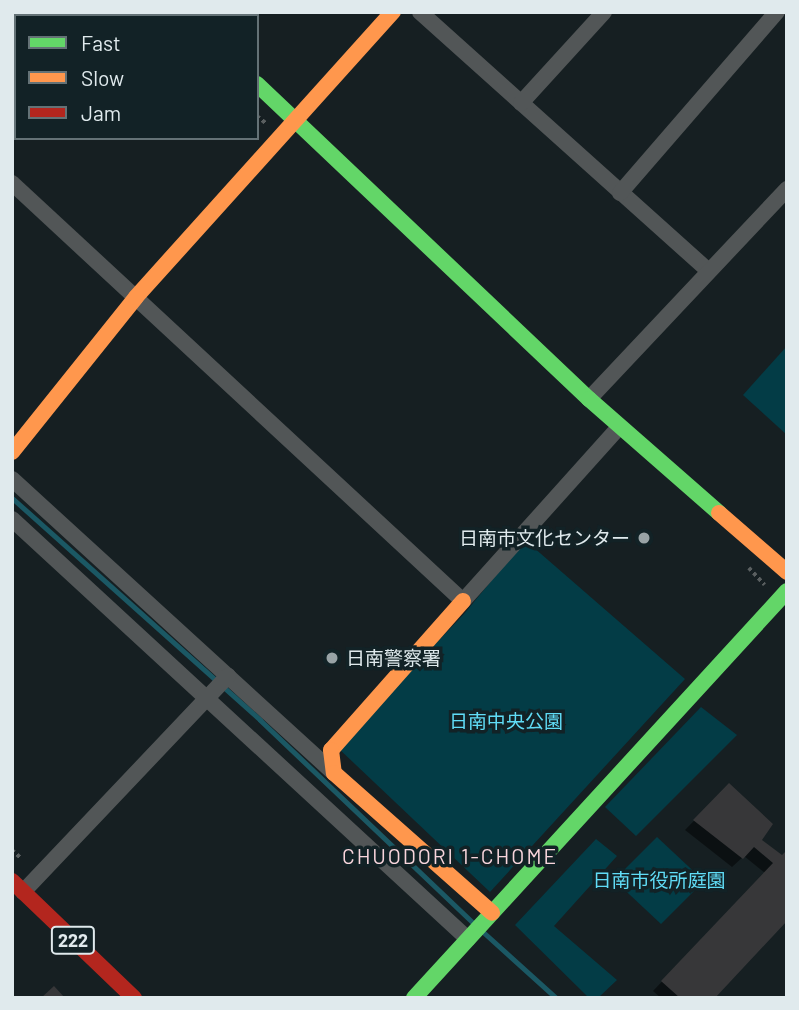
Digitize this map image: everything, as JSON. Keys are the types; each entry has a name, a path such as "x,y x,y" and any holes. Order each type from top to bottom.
{"main road":[{"path":"12,452 136,298 299,120 393,12"},
{"path":"259,86 299,120 589,400 787,572"},
{"path":"414,998 787,591"},
{"path":"463,601 331,750 334,773 489,917"},
{"name":"222","path":"18,886 134,998"}],"street":[{"path":"420,12 709,271"},
{"path":"521,103 604,12"},
{"path":"620,193 777,12"},
{"path":"12,183 463,601 619,427"},
{"path":"589,400 787,189"},
{"path":"12,479 226,678 334,773"},
{"path":"12,519 111,606 470,937"},
{"path":"18,886 210,698 226,678"}],"green space":[{"path":"787,346 787,435 743,395"},
{"name":"日南中央公園","path":"525,540 685,679 490,892 337,747 464,614"},
{"name":"日南市役所庭園","path":"701,707 737,735 636,836 605,807"},
{"name":"日南市役所庭園","path":"657,837 704,881 661,924 614,880"},
{"name":"日南市役所庭園","path":"596,839 617,856 554,926 617,980 598,998 589,998 515,925"}],"building":[{"path":"729,783 773,824 762,840 782,855 787,850 787,921 715,998 680,998 661,981 773,863 754,847 743,859 693,820"},
{"path":"54,986 65,998 41,998"}],"waterway":[{"path":"12,498 260,720 473,923"},
{"path":"483,932 556,998"}],"traffic: fast":[{"path":"259,86 589,399 719,513"},
{"path":"414,998 787,591"}],"traffic: slow":[{"path":"12,452 136,297 393,12"},
{"path":"719,513 787,572"},
{"path":"463,601 331,750 334,773 492,913"}],"traffic: jam":[{"path":"12,881 134,998"}],"place":[{"name":"日南市文化センター","path":"644,538"},
{"name":"日南警察署","path":"332,658"}],"district":[{"name":"CHUODORI 1-CHOME","path":"450,856"}]}
